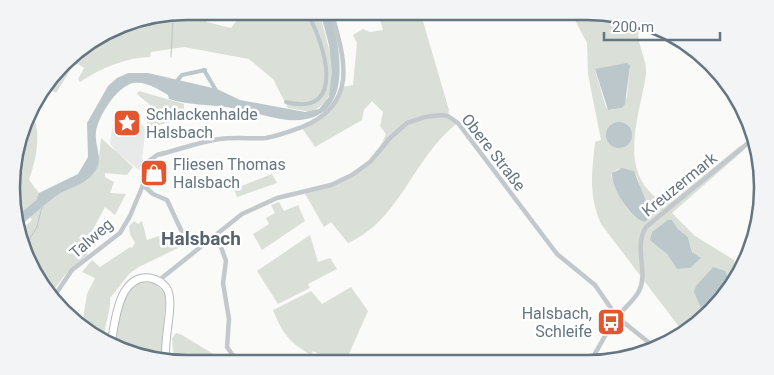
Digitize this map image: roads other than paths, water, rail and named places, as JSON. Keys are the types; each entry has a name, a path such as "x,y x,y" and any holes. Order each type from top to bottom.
{"main road":[{"path":"112,338 118,306 129,286 144,278 158,281 166,288 170,304 164,346 165,353"}],"street":[{"name":"Talweg","path":"57,292 72,270 120,232 130,216 143,185 143,173 146,163 157,155 219,139 268,137 297,129 327,114 338,99 344,72 342,46 334,20"},
{"name":"Obere Straße","path":"158,281 242,214 277,198 331,185 352,175 370,162 390,138 407,123 425,116 446,115 458,122 557,254 595,285 617,317 649,343"},
{"name":"Kreuzermark","path":"594,355 617,317 639,292 642,278 639,249 641,235 646,227 748,143"},
{"path":"143,185 154,194 166,200 182,232 201,245"},
{"path":"210,238 221,246 225,254 223,285 229,319 227,347 233,355"}],"waterway":[{"path":"286,102 306,104 318,99 325,88 324,57 311,20"},
{"path":"171,57 173,21"},
{"path":"204,70 217,92"},
{"path":"175,83 182,75 205,70"},
{"path":"29,240 37,227 42,207"}],"place":[{"name":"Schlackenhalde Halsbach","path":"127,123"},
{"name":"Fliesen Thomas Halsbach","path":"154,173"},
{"name":"Halsbach, Schleife","path":"611,322"}],"district":[{"name":"Halsbach","path":"201,238"}]}
